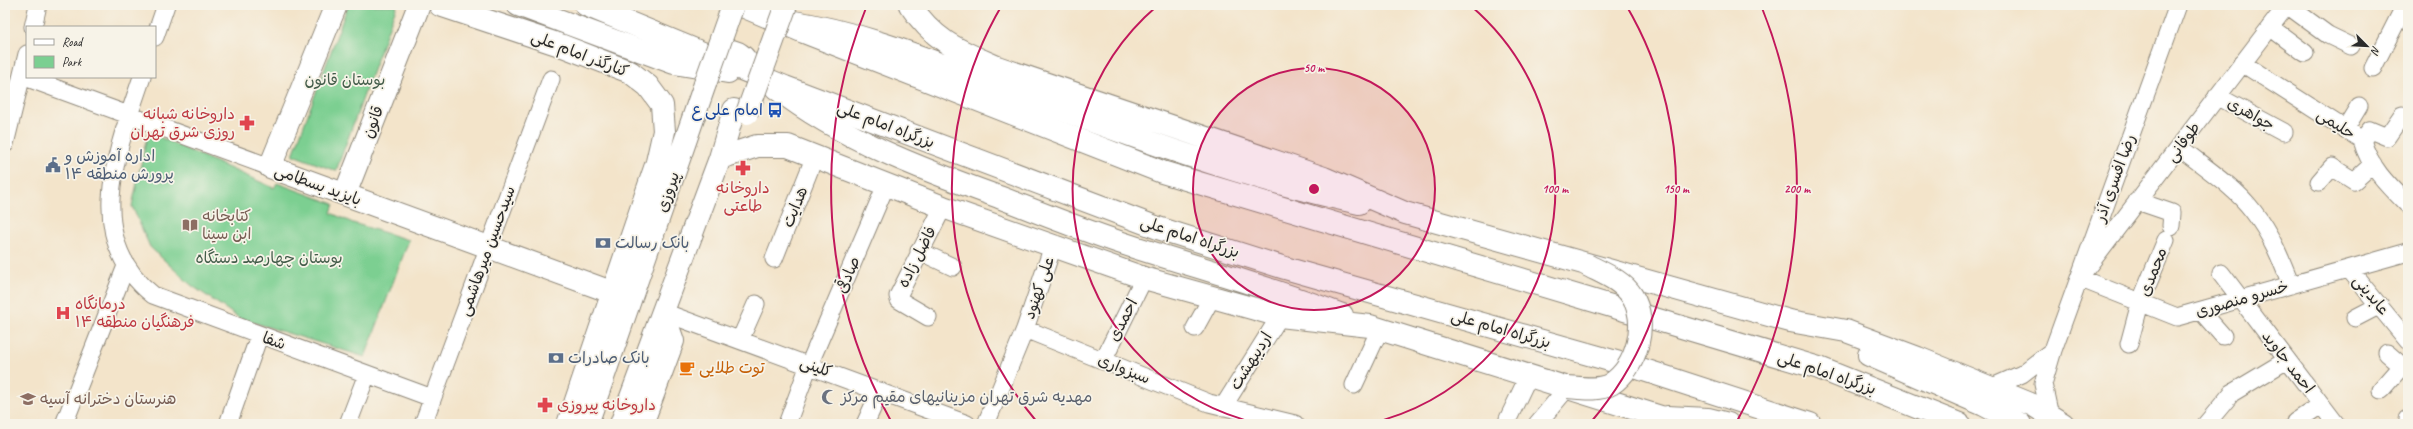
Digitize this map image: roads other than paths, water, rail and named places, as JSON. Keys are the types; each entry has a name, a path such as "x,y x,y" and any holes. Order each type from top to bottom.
{"main road":[{"path":"270,167 336,5"},
{"name":"قانون","path":"345,194 419,5"},
{"name":"کنارگذر امام علی","path":"440,5 563,46 630,72 648,86 662,105 664,131 657,162 614,293 586,393"},
{"path":"518,5 674,63 757,74"},
{"name":"بزرگراه امام علی","path":"586,5 757,74 1158,228 1285,268 1642,369 1810,424"},
{"name":"پیروزی","path":"587,424 586,393 705,84 733,5"},
{"name":"بزرگراه امام علی","path":"740,5 777,10 1162,172 1819,368 1959,424"},
{"path":"910,5 930,30 946,44 997,67 1324,178 1405,213"},
{"path":"621,424 720,158 757,74 777,10"},
{"path":"740,112 777,10"},
{"path":"777,10 853,33 1117,130 1278,183 1405,213 1790,321 1846,331 2033,405 2056,420"},
{"path":"717,50 734,50 747,60 757,74 824,120 882,152 957,182 1129,246 1295,297 1375,327 1568,387 1656,418 1683,424"},
{"path":"720,158 757,146 788,146 943,207 1144,278 1280,316 1375,327"},
{"name":"بایزید بسطامی","path":"270,167 614,293"},
{"path":"1568,387 1593,389 1610,384 1631,362 1639,342 1639,316 1632,296 1618,282 1587,265"},
{"path":"642,424 673,341 663,312"},
{"path":"1790,321 1984,405 2020,424"},
{"path":"568,424 586,393"},
{"path":"1656,418 1708,419 1728,424"}],"street":[{"path":"33,26 38,5"},
{"path":"156,34 166,5"},
{"name":"رضا افسری آذر","path":"2056,420 2043,384 2053,350 2178,5"},
{"path":"2287,5 2328,35 2351,46"},
{"name":"طوفانی","path":"2079,278 2287,5"},
{"path":"2373,68 2405,6"},
{"path":"2270,27 2305,53"},
{"path":"5,144 26,58"},
{"name":"حلیمی","path":"2242,63 2362,140 2366,155 2372,164 2384,180 2408,205"},
{"name":"بایزید بسطامی","path":"22,76 26,77"},
{"name":"بایزید بسطامی","path":"27,78 270,167"},
{"name":"شفا","path":"142,78 129,115 112,175 109,195 112,227 126,266 137,282 153,295 259,336 432,398"},
{"name":"سیدحسین میرهاشمی","path":"423,424 551,79"},
{"name":"جواهری","path":"2217,96 2284,132"},
{"path":"2345,129 2359,106"},
{"path":"2362,140 2370,130 2387,137 2402,116"},
{"path":"2179,147 2234,192 2252,210 2279,253 2291,285"},
{"name":"هدایت","path":"774,259 815,156"},
{"path":"2320,182 2332,167 2354,181 2372,164"},
{"name":"صادقی","path":"787,424 809,365 886,185"},
{"name":"محمدی","path":"2129,344 2140,303 2168,233 2172,213 2137,201"},
{"name":"فاضل زاده","path":"928,316 899,300 898,296 919,251 943,207"},
{"name":"علی کهنود","path":"986,424 1025,330 1053,246"},
{"path":"919,251 953,267"},
{"name":"خسرو منصوری","path":"2079,278 2177,317 2408,252"},
{"path":"64,424 126,266"},
{"name":"عابدینی","path":"2348,269 2380,305 2408,341"},
{"name":"احمد جاوید","path":"2220,272 2336,424"},
{"name":"احمدی","path":"1103,361 1144,278"},
{"path":"1195,328 1212,297"},
{"path":"740,340 756,304"},
{"path":"2355,318 2380,305"},
{"path":"2201,311 2223,336"},
{"name":"کلینی","path":"663,312 880,391 963,423"},
{"name":"اردیبهشت","path":"1223,407 1280,316"},
{"path":"1354,384 1375,327"},
{"name":"سبزواری","path":"1025,330 1223,407 1245,418 1295,424"},
{"path":"228,424 259,336"},
{"path":"1990,388 2022,374 2053,350"},
{"path":"2381,390 2406,364 2387,353"},
{"path":"2206,424 2232,393 2287,360"},
{"path":"348,424 366,374"},
{"path":"1508,419 1529,375"},
{"path":"1536,424 1568,387"},
{"path":"865,424 880,391"},
{"path":"2295,422 2321,406"}],"place":[{"name":"امام علی ع","path":"775,110"},
{"name":"داروخانه شبانه روزی شرق تهران","path":"247,123"},
{"name":"اداره آموزش و پرورش منطقه ۱۴","path":"53,165"},
{"name":"داروخانه طاعتی","path":"743,168"},
{"name":"کتابخانه ابن سینا","path":"190,225"},
{"name":"بانک رسالت","path":"603,243"},
{"name":"درمانگاه فرهنگیان منطقه ۱۴","path":"63,313"},
{"name":"بانک صادرات","path":"556,358"},
{"name":"توت طلایی","path":"687,368"},
{"name":"مهدیه شرق تهران مزینانیهای مقیم مرکز","path":"829,397"},
{"name":"هنرستان دخترانه آسیه","path":"28,399"},
{"name":"داروخانه پیروزی","path":"545,405"}],"park label":[{"name":"بوستان قانون","path":"345,80"},
{"name":"بوستان چهارصد دستگاه","path":"269,258"}]}
